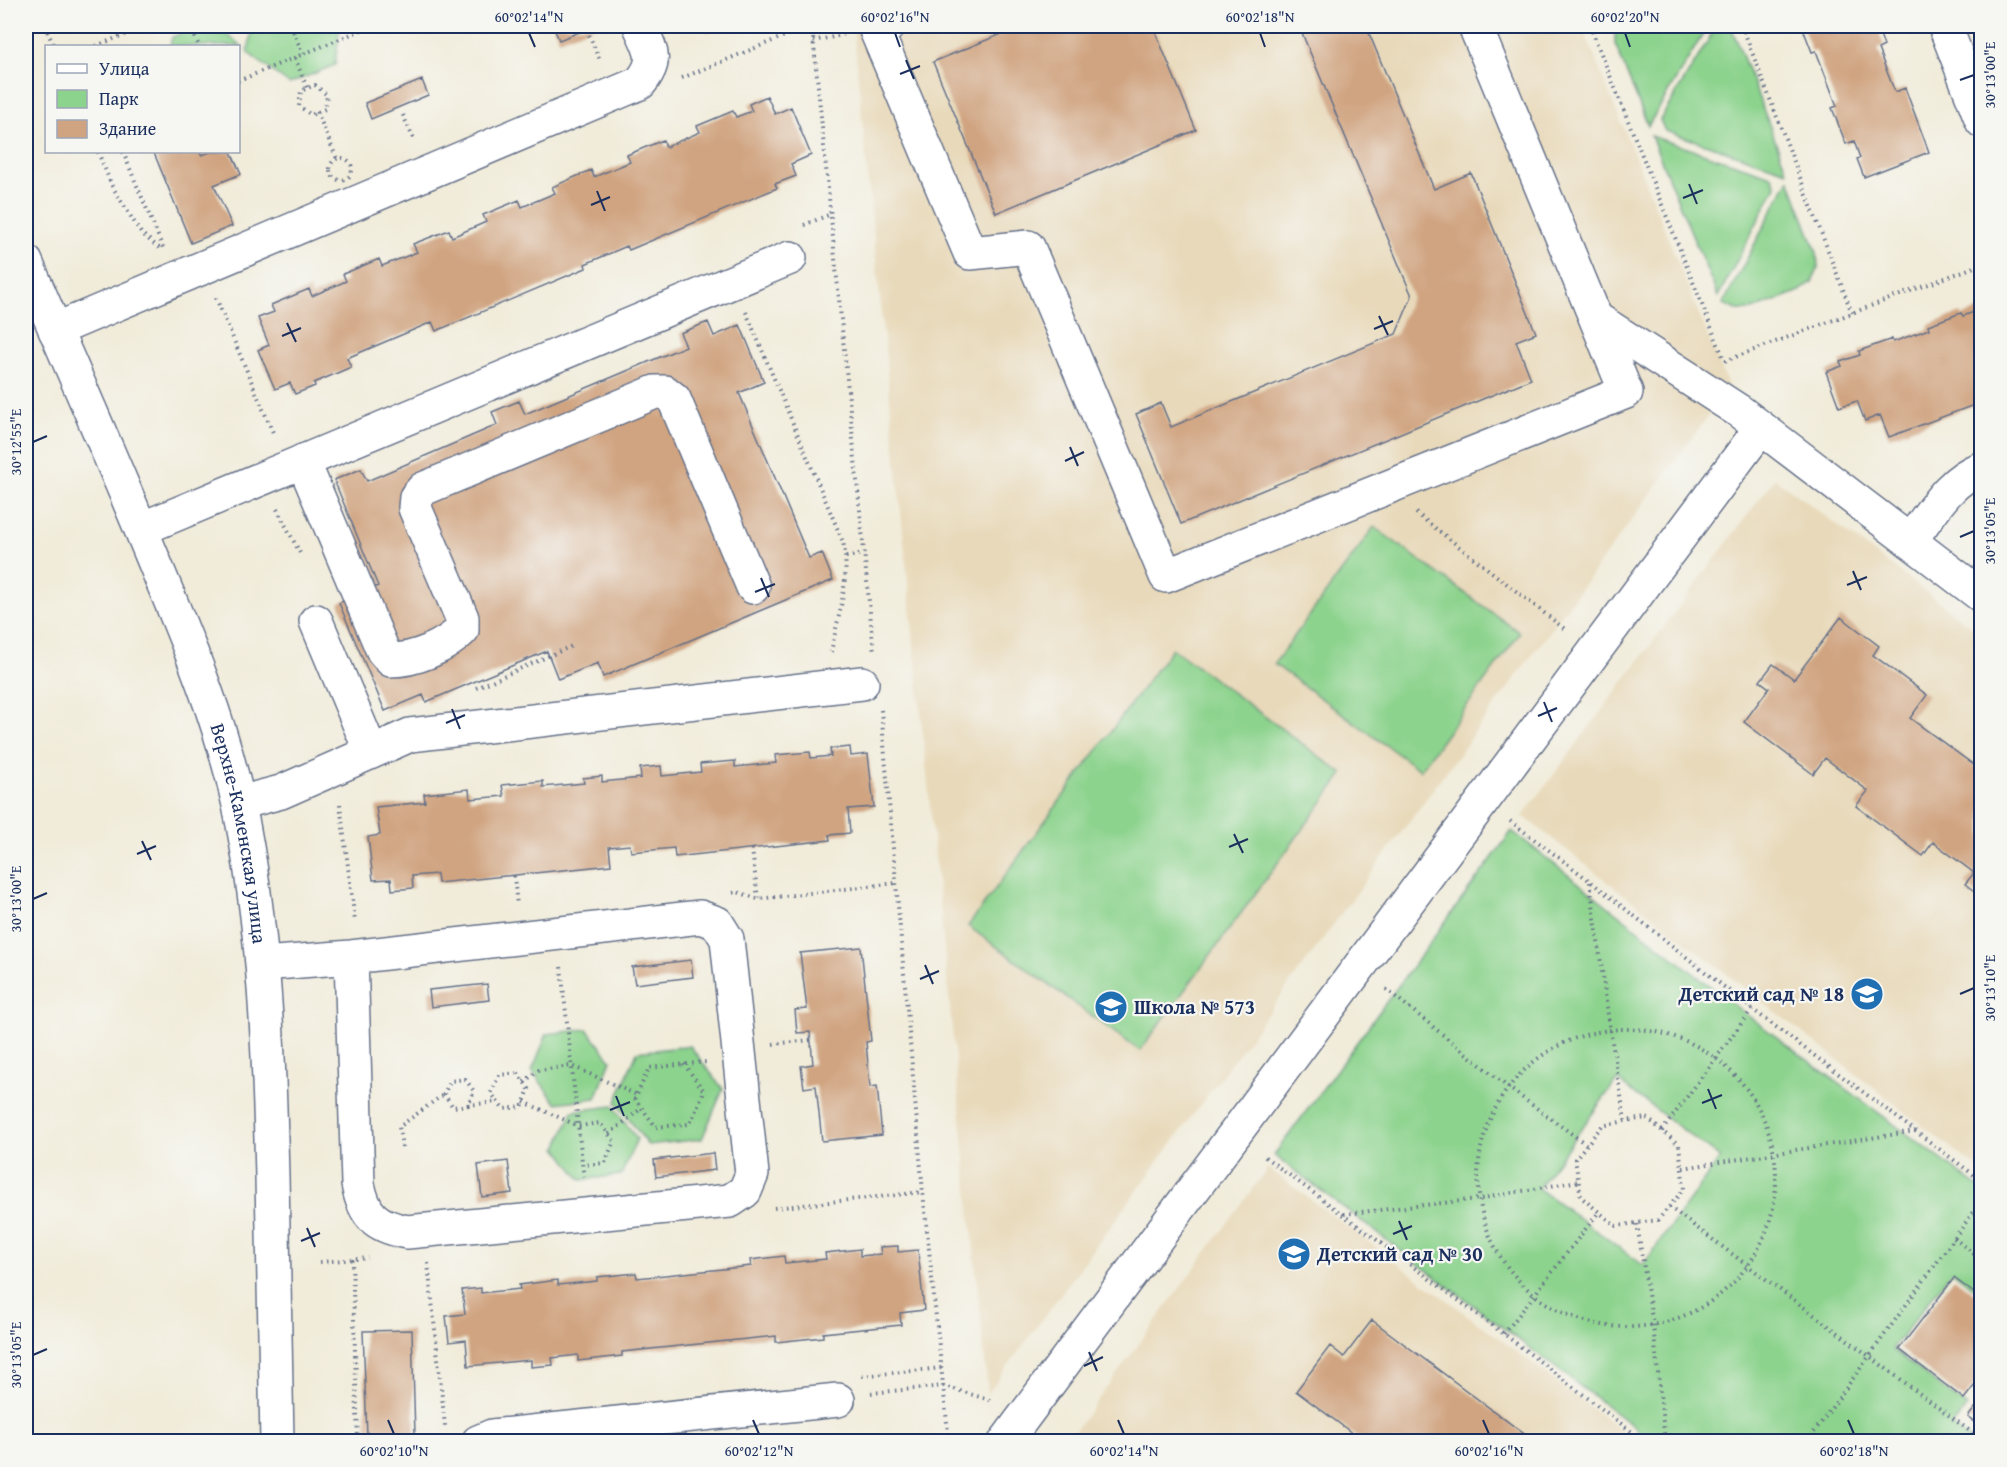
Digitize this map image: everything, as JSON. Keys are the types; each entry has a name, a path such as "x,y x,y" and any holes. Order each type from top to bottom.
{"street":[{"path":"55,330 640,83 651,70 652,54 640,26"},
{"path":"888,26 876,30 970,253 1028,247 1166,576 1626,392 1475,26"},
{"path":"1945,26 1982,121"},
{"path":"141,529 790,258"},
{"name":"Верхне-Каменская улица","path":"26,262 141,529 217,720 239,803 253,880 264,964 269,1052 277,1442"},
{"path":"1597,319 1739,411 1982,596"},
{"path":"284,469 383,651 392,660 405,660 452,640 462,630 462,618 415,508 416,497 423,489 655,392 665,392 674,399 753,587"},
{"path":"1005,1442 1761,428"},
{"path":"1910,541 1954,484 1970,472 1982,468"},
{"path":"316,621 371,752"},
{"path":"239,803 281,792 410,735 872,681"},
{"path":"264,964 351,957 700,917 717,923 727,939 752,1174 745,1191 730,1201 407,1232 388,1229 372,1218 362,1202 358,1184 351,957"},
{"path":"478,1442 492,1436 551,1436 687,1429 838,1400"}],"path":[{"path":"45,26 54,45"},
{"path":"98,45 146,26"},
{"path":"190,26 199,45"},
{"path":"291,26 303,54"},
{"path":"240,80 371,26"},
{"path":"651,70 678,80 810,26 864,554 872,681 896,883 923,1192 949,1442"},
{"path":"1590,26 1725,361 1982,264"},
{"path":"1742,26 1852,313"},
{"path":"295,58 307,88"},
{"path":"315,85 327,94 325,109 311,115 299,106 301,91 307,88 315,85"},
{"path":"317,112 337,159"},
{"path":"98,153 112,186 141,233 166,254"},
{"path":"123,153 156,231"},
{"path":"203,267 284,469 306,563"},
{"path":"733,281 843,542 847,573 824,687"},
{"path":"1385,488 1569,632"},
{"path":"846,557 864,554"},
{"path":"476,688 574,645"},
{"path":"339,794 350,883"},
{"path":"1510,821 1752,1009 1982,1181"},
{"path":"752,849 758,899"},
{"path":"1590,881 1610,1030 1625,1120"},
{"path":"855,888 896,883"},
{"path":"557,934 584,1180"},
{"path":"1386,989 1509,1088 1587,1145"},
{"path":"1662,1131 1752,1009"},
{"path":"1610,1030 1652,1031 1686,1040 1717,1058 1756,1102 1774,1146 1776,1197 1761,1245 1748,1264 1731,1286 1690,1315 1641,1328 1590,1324 1544,1303 1507,1268 1484,1223 1478,1199 1477,1173 1487,1123 1509,1088 1550,1049 1593,1032 1610,1030"},
{"path":"684,1064 704,1091 690,1124 656,1127 642,1108 636,1099 649,1068 684,1064"},
{"path":"524,1082 539,1070 572,1066 637,1095"},
{"path":"518,1073 530,1089 522,1107 503,1109 498,1102 491,1093 499,1075 518,1073"},
{"path":"402,1147 399,1127 444,1094 450,1081 465,1079 474,1091 468,1105"},
{"path":"444,1094 453,1107 498,1102"},
{"path":"524,1102 579,1126 600,1123 614,1141 605,1163 583,1165"},
{"path":"609,1134 642,1108"},
{"path":"1647,1118 1662,1131 1679,1145 1684,1189 1658,1220 1616,1226 1581,1197 1575,1159 1602,1126 1625,1120 1647,1118"},
{"path":"1683,1168 1915,1131"},
{"path":"1265,1157 1645,1442"},
{"path":"1343,1215 1478,1199 1578,1181"},
{"path":"876,1197 923,1192"},
{"path":"1808,1442 1982,1200"},
{"path":"1669,1207 1982,1440"},
{"path":"1504,1334 1598,1213"},
{"path":"1637,1224 1653,1324 1665,1442"},
{"path":"425,1230 446,1429"},
{"path":"1954,1238 1982,1260"},
{"path":"1974,1254 1982,1244"},
{"path":"352,1260 358,1442"},
{"path":"320,1262 333,1261"},
{"path":"838,1400 851,1395 944,1386 992,1401 1002,1401"}],"shaded area":[{"name":"Школа № 573","path":"853,26 1582,26 1729,388 988,1393"},
{"name":"Детский сад № 18","path":"1775,478 1981,634 1981,1171 1523,816"},
{"name":"Детский сад № 30","path":"1268,1168 1500,1339 1635,1441 1067,1442"}],"green space":[{"path":"199,26 216,26 242,46 240,65 240,45 170,45 172,37"},
{"path":"252,26 340,26 335,65 289,84 248,53"},
{"path":"1615,26 1708,26 1648,126 1615,44"},
{"path":"1717,26 1731,26 1787,171 1665,131 1660,120"},
{"path":"1651,136 1772,176 1776,186 1718,297"},
{"path":"1789,179 1817,253 1818,268 1812,282 1800,291 1752,310 1737,310 1723,304"},
{"path":"1374,527 1520,633 1420,770 1274,664"},
{"path":"1172,648 1343,774 1140,1051 968,926"},
{"path":"1512,831 1747,1015 1981,1189 1981,1294 1952,1271 1892,1349 1967,1407 1952,1426 1973,1441 1653,1441 1274,1155","holes":["1617,1080 1720,1158 1643,1265 1538,1188"]},
{"path":"587,1029 611,1060 596,1098 556,1103 532,1071 547,1034"},
{"path":"690,1046 723,1089 702,1139 648,1145 616,1102 637,1052"},
{"path":"613,1106 637,1139 621,1175 581,1180 557,1148 573,1111"}],"building":[{"path":"553,26 595,26 559,40"},
{"path":"705,26 723,26 708,32"},
{"path":"1021,26 1153,26 1196,130 996,213 933,62"},
{"path":"1299,26 1366,26 1434,189 1471,173 1536,333 1516,341 1531,379 1181,524 1136,414 1161,403 1171,427 1396,334 1412,296"},
{"path":"1802,26 1877,26 1884,46 1878,49 1895,92 1905,88 1929,152 1864,177 1857,159 1860,158 1854,141 1846,144 1832,108 1837,106 1816,51 1812,52"},
{"path":"422,80 428,95 371,119 365,103"},
{"path":"767,96 775,114 791,107 811,155 791,164 796,176 775,184 777,188 629,250 627,246 585,264 586,268 436,331 432,322 347,358 351,367 314,383 315,386 295,394 290,383 275,389 258,350 269,345 258,318 274,312 271,305 309,289 312,296 346,281 343,274 379,259 382,266 417,252 413,244 449,230 452,237 486,222 483,215 519,200 522,207 555,193 552,187 591,170 594,177 630,162 627,155 663,140 666,147 700,132 697,126 733,111 736,117 752,111 749,104"},
{"path":"154,153 200,153 201,155 231,153 241,174 214,185 232,226 191,243"},
{"path":"1982,309 1982,402 1889,437 1880,415 1865,421 1857,401 1839,407 1826,372 1842,366 1840,362 1860,355 1859,351 1929,329 1928,325 1961,313 1963,316"},
{"path":"708,322 714,336 740,325 764,382 739,393 809,558 822,553 833,580 603,677 598,663 558,679 547,651 426,702 423,695 385,711 339,603 378,586 334,480 361,469 367,481 497,425 492,412 519,401 525,414 686,346 680,333"},
{"path":"1841,617 1879,646 1873,655 1927,695 1910,718 1982,771 1982,897 1965,884 1974,873 1933,842 1923,856 1856,806 1868,791 1825,758 1813,774 1744,722 1769,688 1760,681 1773,664 1794,679"},
{"path":"850,747 851,756 868,754 874,807 848,809 850,833 829,835 830,840 675,857 674,848 631,852 630,845 609,847 611,865 438,883 437,874 412,876 413,888 392,890 391,879 373,880 368,837 380,835 376,807 425,802 424,794 469,789 470,799 504,796 502,785 543,781 543,787 584,783 583,778 602,776 602,782 641,778 640,768 661,766 662,776 701,772 700,764 735,761 735,767 776,763 775,755 810,752 811,758 831,756 830,749"},
{"path":"861,947 871,1041 866,1042 870,1087 877,1086 882,1135 822,1141 816,1086 804,1088 801,1066 813,1064 810,1032 797,1033 795,1010 807,1009 800,953"},
{"path":"691,960 693,977 635,984 632,967"},
{"path":"487,984 489,1000 431,1007 429,990"},
{"path":"713,1153 715,1170 656,1177 654,1160"},
{"path":"508,1161 512,1193 482,1197 478,1165"},
{"path":"898,1246 898,1252 918,1250 924,1310 900,1313 901,1325 823,1333 823,1337 776,1342 776,1336 622,1352 622,1356 578,1361 578,1355 552,1358 553,1365 531,1367 531,1360 468,1366 466,1340 449,1342 446,1316 465,1314 462,1290 481,1288 481,1293 520,1289 519,1285 558,1280 558,1285 597,1281 597,1277 636,1273 637,1278 751,1266 750,1260 784,1256 785,1263 826,1259 825,1253 860,1249 860,1256 881,1254 880,1247"},
{"path":"1954,1278 1982,1299 1982,1376 1964,1399 1899,1349"},
{"path":"1372,1320 1535,1442 1364,1442 1296,1391 1330,1346 1344,1357"},
{"path":"412,1330 415,1435 367,1436 363,1331"},
{"path":"1975,1408 1982,1413 1982,1427 1968,1417"}],"place":[{"name":"Детский сад № 18","path":"1867,994"},
{"name":"Школа № 573","path":"1111,1007"},
{"name":"Детский сад № 30","path":"1294,1254"}]}
